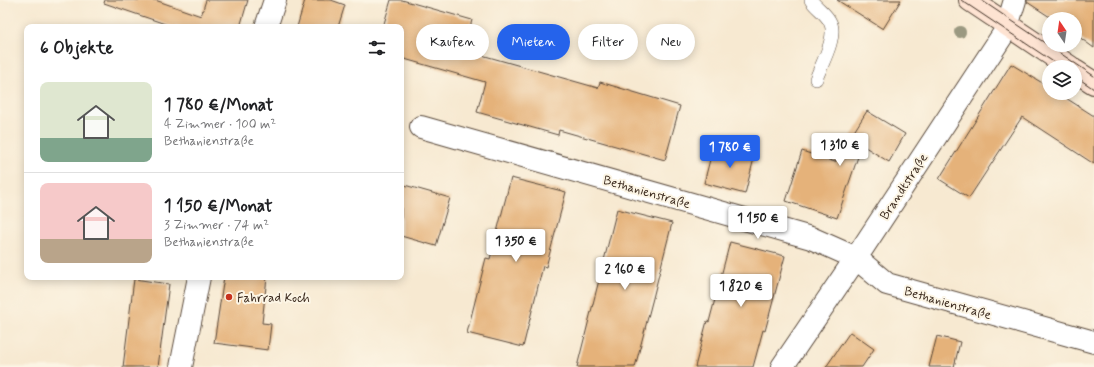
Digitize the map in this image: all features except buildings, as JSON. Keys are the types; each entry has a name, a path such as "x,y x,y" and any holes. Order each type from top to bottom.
{"main road":[{"path":"970,0 1059,60"},
{"path":"1082,75 1094,83"}],"street":[{"path":"267,24 275,0"},
{"name":"Brandtstraße","path":"782,367 856,258 1008,26 1015,0"},
{"name":"Bethanienstraße","path":"421,127 812,238 856,258 887,284 1094,342"},
{"path":"181,367 198,280"}],"lane":[{"path":"811,0 830,21 832,30 832,39 816,79"}],"tram line":[{"path":"961,0 1051,60"},
{"path":"981,0 1094,76"},
{"path":"1082,81 1094,89"}],"place":[{"name":"Fahrrad Koch","path":"229,297"}]}
